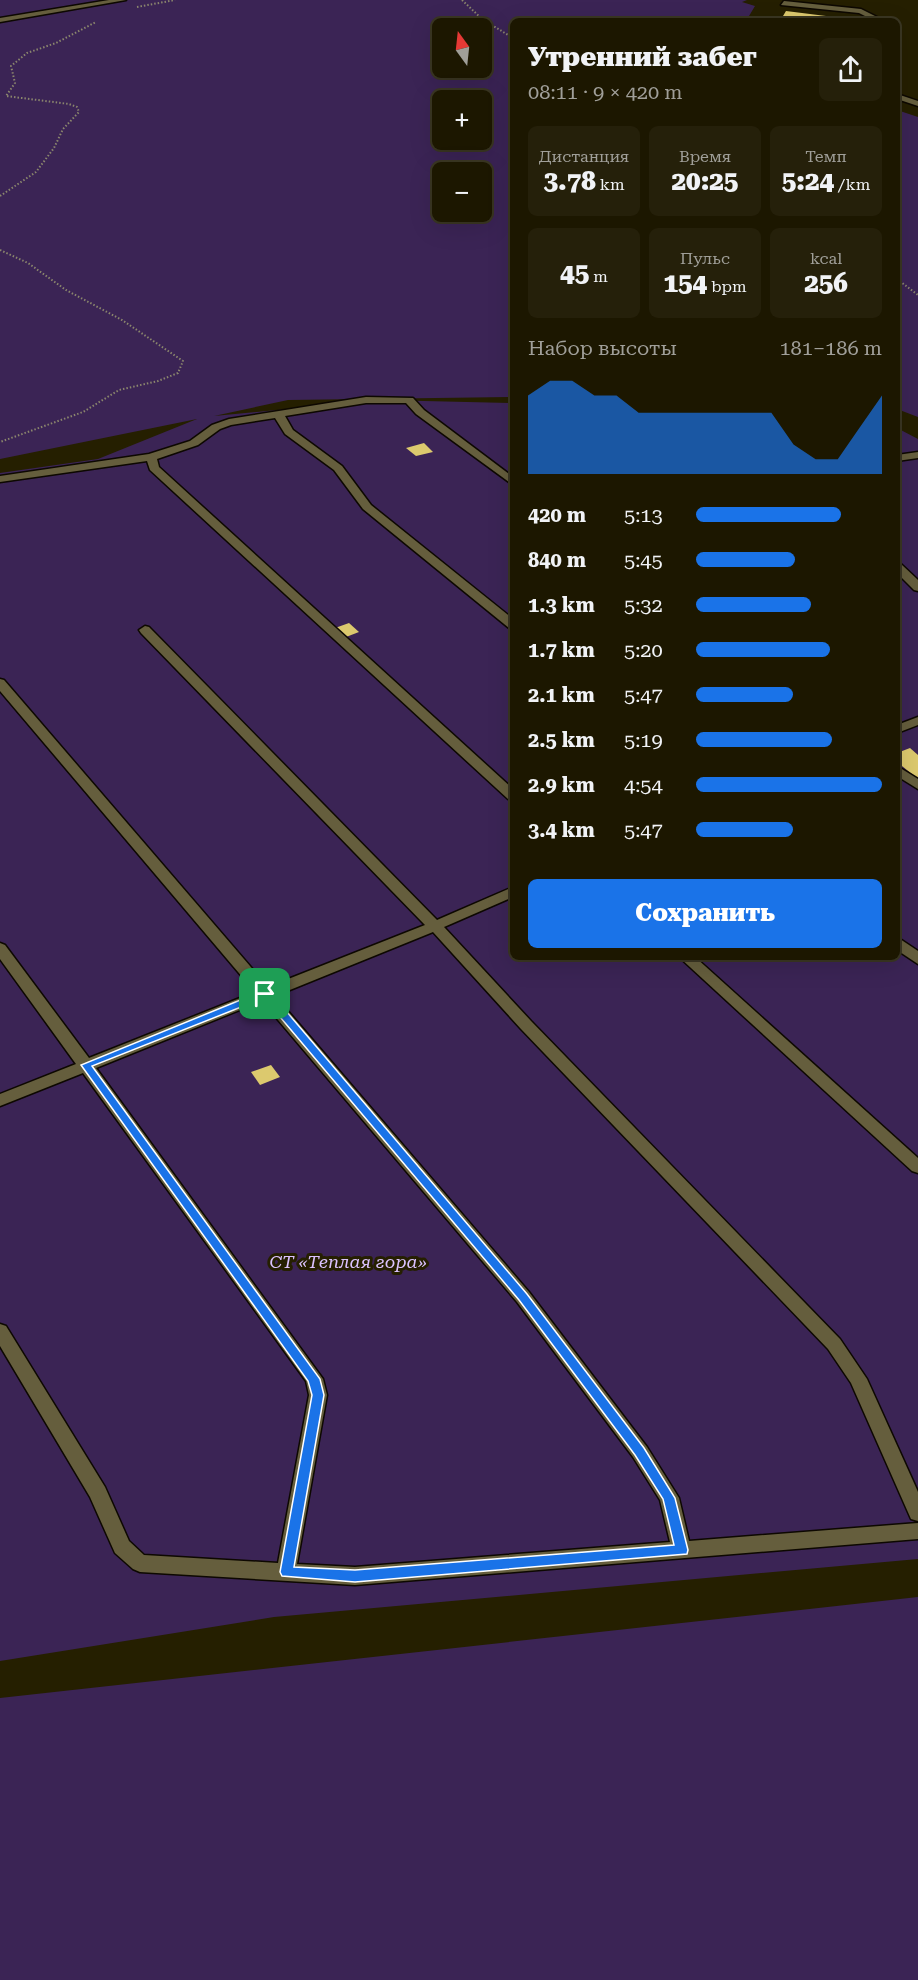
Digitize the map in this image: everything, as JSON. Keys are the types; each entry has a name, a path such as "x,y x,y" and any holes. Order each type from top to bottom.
{"street":[{"path":"0,20 122,0"},
{"path":"784,3 841,12 861,11 875,18"},
{"path":"900,97 918,104"},
{"path":"907,100 918,99"},
{"path":"0,479 151,457 194,443 216,427 229,422 366,400 409,400 420,412 510,480"},
{"path":"278,414 288,432 338,468 367,507 510,623"},
{"path":"900,458 918,455"},
{"path":"151,457 154,468 179,492 510,793"},
{"path":"900,569 918,587"},
{"path":"145,630 435,926 526,1025 834,1344 858,1379 918,1513"},
{"path":"0,683 523,1297 640,1452 669,1498 682,1550"},
{"path":"900,728 918,721"},
{"path":"900,772 918,785"},
{"path":"0,1100 435,926 510,893"},
{"path":"900,944 918,959"},
{"path":"0,948 314,1379 318,1395 286,1572"},
{"path":"689,960 918,1167"},
{"path":"0,1330 98,1493 122,1547 140,1563 355,1576 918,1531"}],"path":[{"path":"133,8 175,0"},
{"path":"462,0 483,19 510,36"},
{"path":"0,196 36,172 54,148 63,129 79,112 77,106 69,104 6,96 15,83 11,66 14,61 23,56 64,40 101,20"},
{"path":"0,189 6,192"},
{"path":"0,250 28,264 66,290 122,320 183,361 178,373 158,381 119,390 83,412 0,442"},
{"path":"900,281 918,295"}],"green space":[{"name":"СТ «Теплая гора»","path":"0,0 747,0 742,2 755,6 748,18 510,18 510,397 288,400 214,416 381,400 510,403 510,960 900,960 900,430 918,439 918,1559 274,1617 0,1661 0,473 98,459 197,419 0,459"},
{"path":"900,111 918,117 918,417 900,410"},
{"path":"918,1597 918,1980 0,1980 0,1698"}],"building":[{"path":"786,11 826,16 825,18 782,18"},
{"path":"424,443 433,452 416,456 406,448"},
{"path":"349,623 359,632 346,637 335,628"},
{"path":"910,748 918,755 918,779 900,764 900,752"},
{"path":"271,1065 280,1077 260,1085 251,1072"}],"route":[{"path":"265,994 523,1297 640,1452 669,1498 682,1550 355,1576 286,1572 318,1395 314,1379 86,1065 265,994"}]}
